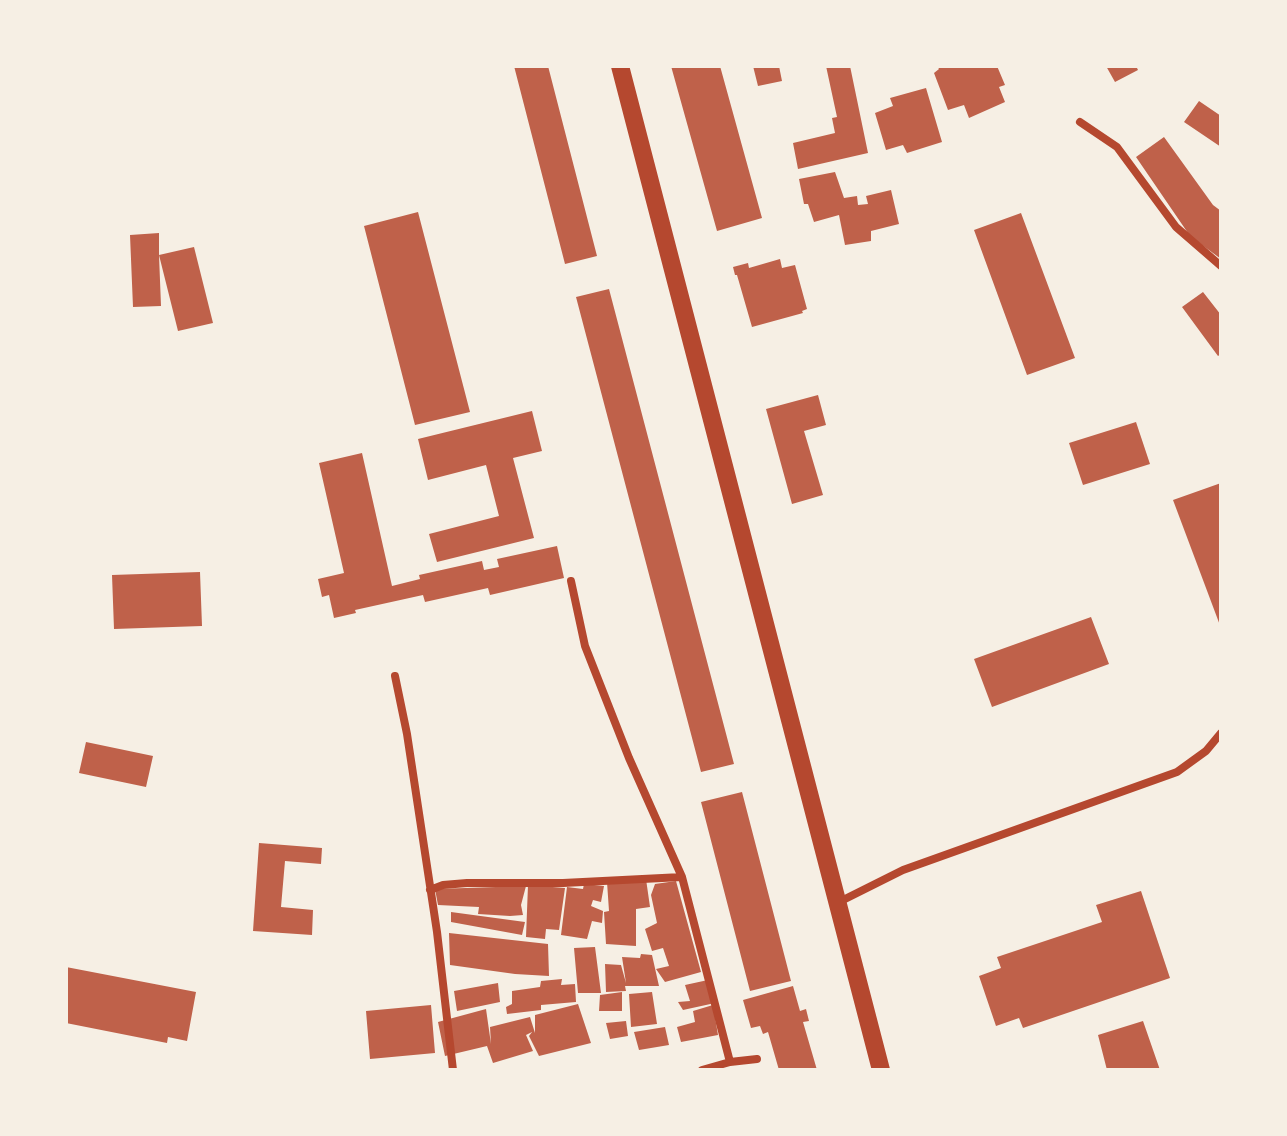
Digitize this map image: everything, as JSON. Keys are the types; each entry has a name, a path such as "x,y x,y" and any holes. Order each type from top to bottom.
{"highway":[{"path":"620,66 881,1070"}],"street":[{"path":"1080,122 1117,147 1176,227 1221,266"},
{"path":"571,581 585,646 629,758 682,877 730,1062"},
{"path":"395,676 407,734 430,890 453,1070"},
{"path":"838,903 903,870 1177,772 1206,751 1221,733"},
{"path":"430,890 443,885 467,883 563,883 682,877"},
{"path":"702,1070 757,1059"}],"building":[{"path":"514,66 548,66 597,256 565,264"},
{"path":"671,66 720,66 762,218 717,231"},
{"path":"753,66 779,66 782,81 758,86"},
{"path":"826,66 850,66 868,153 798,169 793,143 835,133 832,118 837,117"},
{"path":"937,66 997,66 1005,85 999,87 1005,102 969,118 964,105 948,110 934,73 939,69"},
{"path":"1106,66 1136,66 1138,70 1115,82"},
{"path":"926,88 942,142 907,153 903,145 886,150 875,113 893,106 890,98"},
{"path":"1199,101 1221,116 1221,147 1184,122"},
{"path":"1164,137 1213,205 1221,211 1221,259 1190,236 1136,157"},
{"path":"835,172 844,198 857,196 858,205 868,204 866,196 891,190 899,224 871,231 871,241 845,245 839,215 814,222 808,204 804,204 799,179"},
{"path":"418,212 470,412 415,425 364,226"},
{"path":"1021,213 1075,358 1027,375 974,230"},
{"path":"159,233 161,306 133,307 130,235"},
{"path":"194,247 213,323 178,331 159,255"},
{"path":"780,259 782,268 795,265 807,309 803,313 752,327 733,267 748,263 749,268"},
{"path":"609,289 734,764 701,772 576,297"},
{"path":"1203,292 1221,315 1221,354 1218,356 1182,307"},
{"path":"818,395 826,425 804,431 823,495 792,504 766,409"},
{"path":"532,411 542,451 513,458 534,538 437,562 429,534 499,516 486,465 428,480 418,439"},
{"path":"1136,422 1150,464 1083,485 1069,443"},
{"path":"362,453 392,586 420,579 419,575 482,561 484,570 499,567 497,559 557,546 564,578 490,595 488,588 425,602 423,595 355,610 356,613 334,618 329,595 322,597 318,579 344,573 319,463"},
{"path":"1221,483 1221,628 1173,500"},
{"path":"200,572 202,626 114,629 112,575"},
{"path":"1091,617 1109,664 992,707 974,659"},
{"path":"86,742 153,756 146,787 79,773"},
{"path":"742,792 791,981 750,991 701,802"},
{"path":"259,843 322,848 321,864 285,861 281,907 313,910 312,935 253,931"},
{"path":"646,879 650,907 636,909 636,946 606,944 604,912 609,911 607,882"},
{"path":"676,881 701,972 665,982 656,969 669,966 663,948 652,951 645,929 657,923 651,895 655,884"},
{"path":"584,884 604,886 601,902 593,900 591,906 603,911 602,923 592,921 587,939 561,935 567,887 583,889"},
{"path":"528,885 565,888 559,930 546,929 545,939 526,937"},
{"path":"526,886 521,905 523,915 510,916 478,914 479,907 438,905 435,889"},
{"path":"1141,891 1170,978 1023,1028 1019,1018 996,1026 979,976 1001,968 997,957 1102,922 1096,905"},
{"path":"451,912 525,922 522,935 451,922"},
{"path":"449,933 548,944 549,976 450,965"},
{"path":"595,947 601,993 578,993 574,948"},
{"path":"641,954 652,955 659,986 625,986 626,991 606,992 605,964 621,965 626,983 622,957 640,958"},
{"path":"66,967 196,992 187,1041 168,1037 167,1043 66,1023"},
{"path":"562,979 561,985 575,984 576,1002 541,1005 541,1010 507,1014 506,1007 512,1004 512,991 540,987 541,981"},
{"path":"708,980 715,1003 683,1010 678,1002 690,1001 685,985"},
{"path":"498,983 500,1002 457,1011 454,991"},
{"path":"793,986 800,1011 806,1009 809,1021 803,1022 817,1070 779,1070 768,1032 763,1034 760,1026 751,1028 743,1000"},
{"path":"622,992 622,1011 599,1011 600,995"},
{"path":"652,992 657,1024 631,1027 629,994"},
{"path":"578,1004 591,1043 539,1056 529,1036 532,1032 526,1035 533,1051 493,1063 487,1046 445,1056 438,1022 486,1009 491,1044 490,1027 530,1017 535,1033 535,1015"},
{"path":"431,1005 435,1053 370,1059 366,1011"},
{"path":"713,1005 718,1035 681,1042 677,1027 695,1022 693,1011"},
{"path":"626,1021 628,1036 610,1039 606,1023"},
{"path":"1143,1021 1160,1070 1107,1070 1098,1035"},
{"path":"665,1027 669,1045 639,1050 634,1032"}]}
